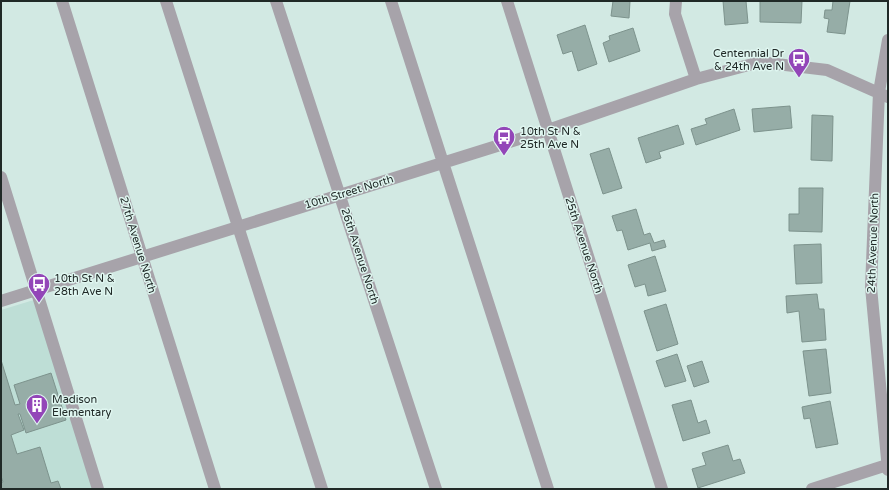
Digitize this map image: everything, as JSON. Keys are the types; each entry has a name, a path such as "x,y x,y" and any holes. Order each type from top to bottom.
{"street":[{"name":"27th Avenue North","path":"62,1 215,489"},
{"path":"166,1 322,489"},
{"name":"26th Avenue North","path":"276,1 436,489"},
{"path":"391,1 548,489"},
{"name":"25th Avenue North","path":"507,1 662,489"},
{"path":"676,1 675,14 696,79"},
{"name":"24th Avenue North","path":"888,40 883,94 871,287 888,468"},
{"name":"10th Street North","path":"1,301 548,130 696,79 760,62 827,70 883,94"},
{"path":"1,177 98,489"},
{"path":"812,489 888,468"}],"shaded area":[{"path":"37,299 97,489 1,489 1,310"}],"building":[{"path":"613,1 630,1 629,18 611,16"},
{"path":"723,1 746,1 748,23 725,25"},
{"path":"760,1 802,1 801,23 760,22"},
{"path":"833,1 850,1 845,34 827,32 829,19 824,18 825,10 832,10"},
{"path":"585,25 597,64 578,71 572,51 563,54 557,35"},
{"path":"633,28 640,51 609,62 603,43 610,40 609,36"},
{"path":"790,106 792,128 754,132 752,109"},
{"path":"734,109 740,130 696,145 691,129 707,124 705,119"},
{"path":"812,115 833,116 832,161 811,160"},
{"path":"678,125 684,144 659,152 661,158 646,163 638,138"},
{"path":"609,148 622,188 603,194 590,154"},
{"path":"799,188 823,188 822,232 789,231 789,214 799,214"},
{"path":"636,209 644,235 650,233 654,243 664,240 666,247 652,251 650,243 628,250 622,230 617,231 612,216"},
{"path":"821,244 822,283 796,284 794,245"},
{"path":"655,256 666,291 648,296 645,284 635,287 628,265"},
{"path":"817,294 819,309 824,309 826,340 802,342 799,311 787,313 786,296"},
{"path":"666,304 678,344 657,351 644,311"},
{"path":"826,349 831,393 809,396 803,351"},
{"path":"677,354 686,381 665,387 656,361"},
{"name":"Madison Elementary","path":"1,360 15,405 20,404 14,385 51,373 66,420 26,433 20,414 18,414 24,430 11,435 17,454 40,447 51,483 58,481 61,489 1,489 1,483 3,482 1,476"},
{"path":"702,361 709,382 694,387 687,366"},
{"path":"691,400 698,423 706,420 710,433 683,441 672,405"},
{"path":"830,401 838,444 816,448 810,418 804,419 802,407"},
{"path":"728,445 733,461 740,459 745,473 698,488 692,469 706,465 702,453"}],"place":[{"name":"Centennial Dr & 24th Ave N","path":"799,78"},
{"name":"10th St N & 25th Ave N","path":"504,156"},
{"name":"10th St N & 28th Ave N","path":"39,304"},
{"name":"Madison Elementary","path":"37,424"}]}
